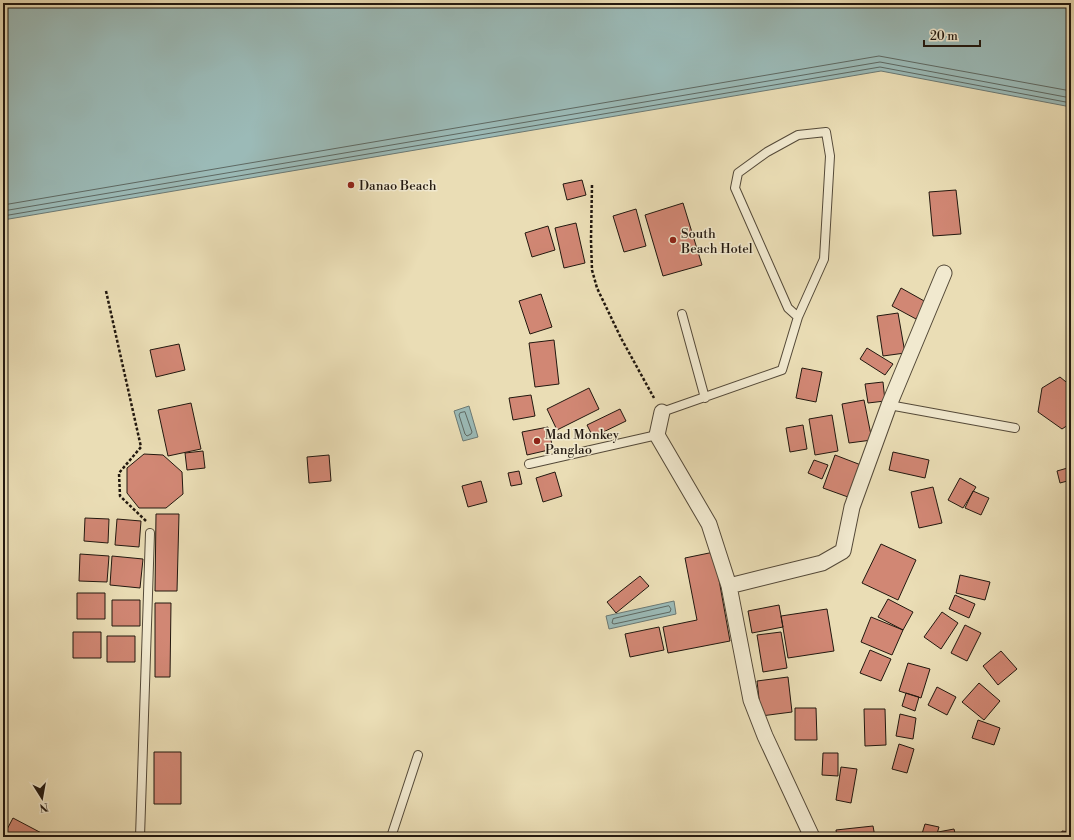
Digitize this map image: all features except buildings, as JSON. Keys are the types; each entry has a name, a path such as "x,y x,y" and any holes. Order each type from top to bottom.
{"street":[{"path":"730,586 822,563 843,551 852,507 889,405 944,273"},
{"path":"662,412 658,435 709,524 730,586 751,700 765,736 812,837"}],"lane":[{"path":"662,412 782,370 798,317 824,259 830,156 826,132 798,135 766,152 738,173 735,188 788,308 798,317"},
{"path":"682,314 705,398"},
{"path":"889,405 1015,428"},
{"path":"529,464 658,435"},
{"path":"140,837 150,533"},
{"path":"391,837 418,755"}],"path":[{"path":"592,185 590,240 592,270 597,288 621,338 662,412"},
{"path":"106,291 141,447 119,473 120,496 145,521 150,533"}],"water":[{"path":"3,3 1071,3 1071,107 881,71 3,220"},
{"path":"469,406 478,437 463,441 454,411"},
{"path":"674,601 676,614 609,629 606,616"}],"place":[{"name":"Danao Beach","path":"351,185"},
{"name":"South Beach Hotel","path":"673,240"},
{"name":"Mad Monkey Panglao","path":"537,441"}]}
